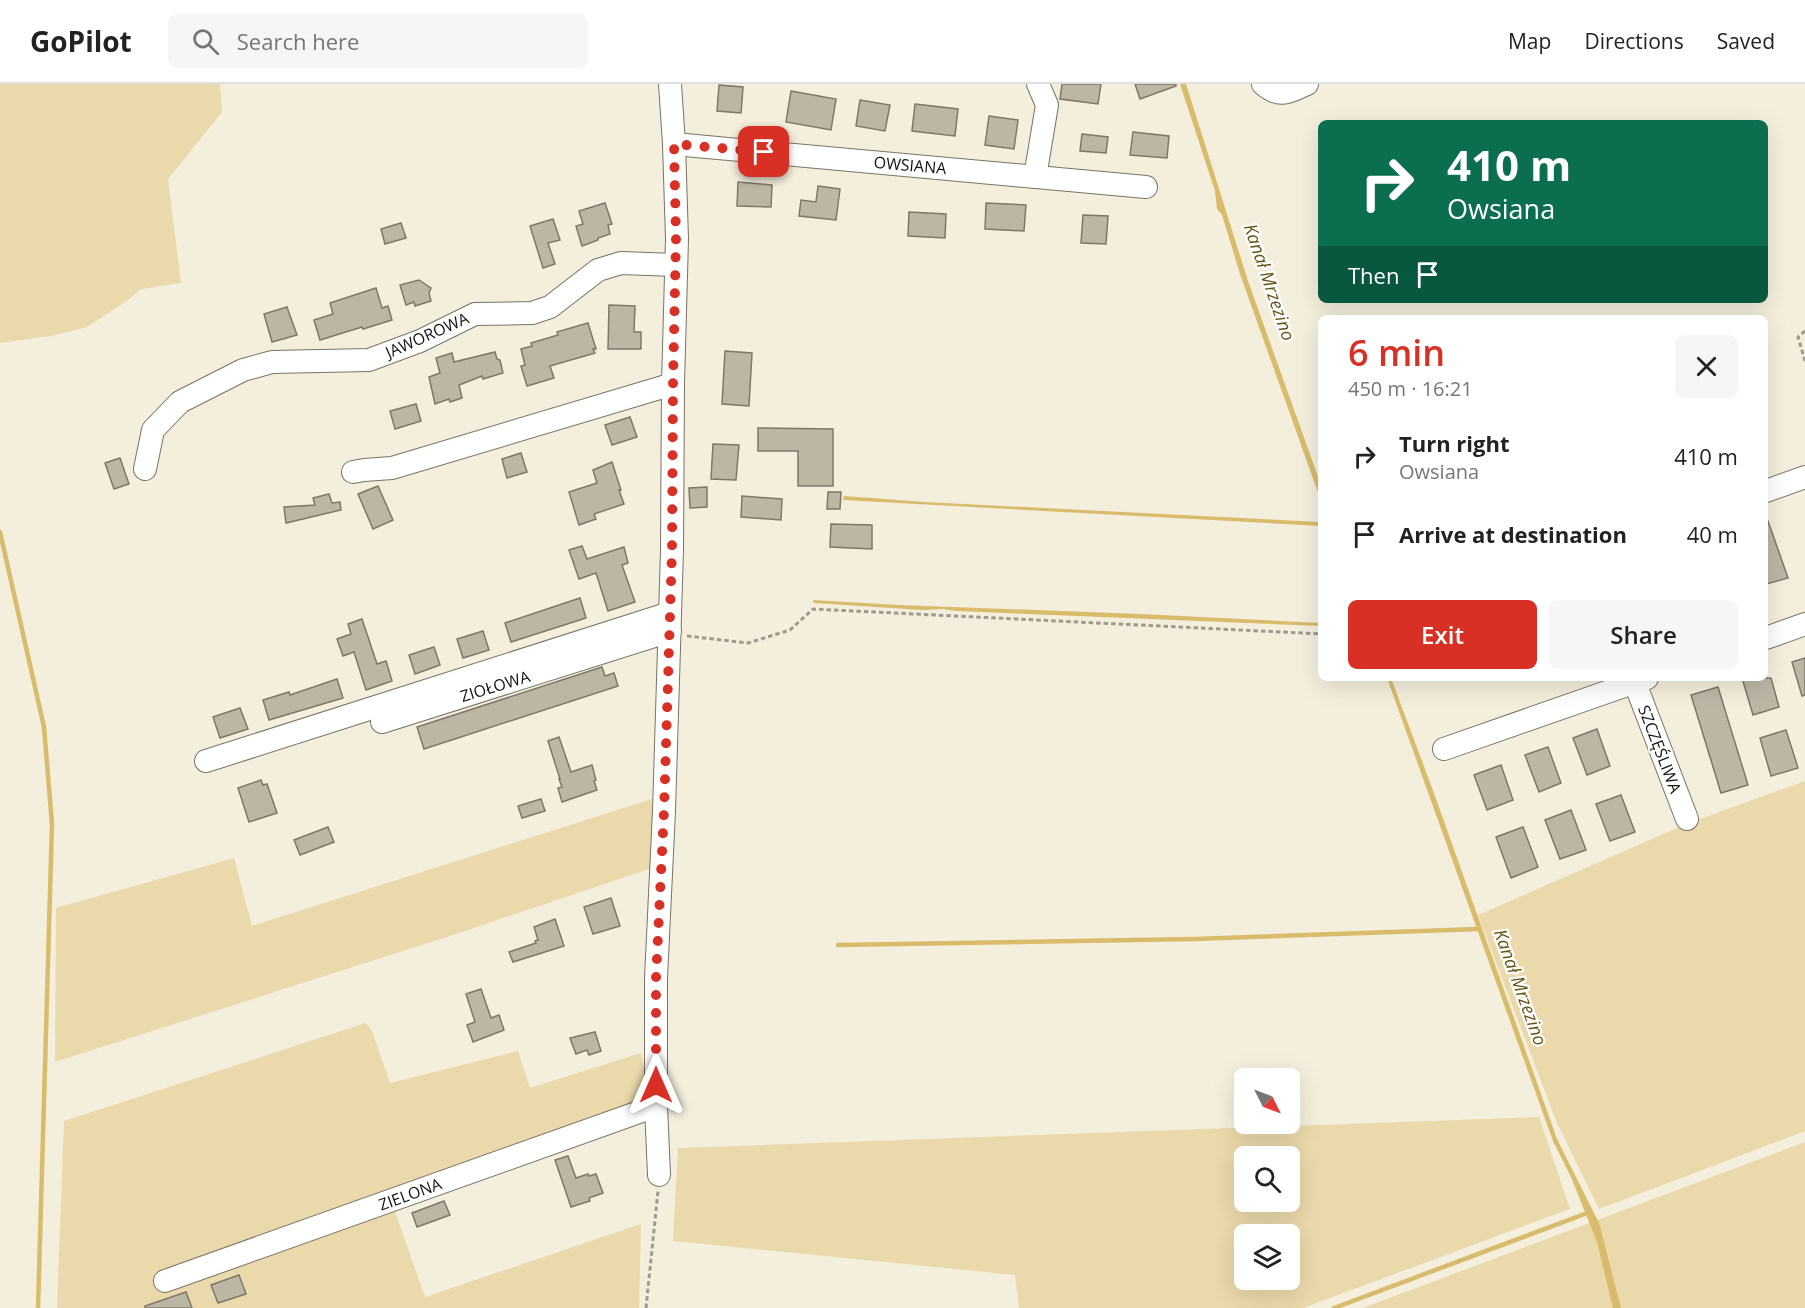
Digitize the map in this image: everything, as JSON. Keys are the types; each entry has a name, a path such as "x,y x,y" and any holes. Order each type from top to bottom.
{"street":[{"path":"659,1175 656,1106 656,978 670,622 676,265 674,144 670,84"},
{"path":"1035,177 1047,105 1038,84"},
{"path":"1263,84 1271,92 1286,93 1307,84"},
{"name":"OWSIANA","path":"674,144 1146,187"},
{"name":"JAWOROWA","path":"146,469 153,430 180,402 243,370 272,362 369,360 420,341 475,314 532,313 550,307 598,270 621,263 676,265"},
{"path":"353,472 392,468 673,384"},
{"path":"1768,490 1805,477"},
{"path":"206,761 670,622"},
{"name":"ZIOŁOWA","path":"320,741 670,622"},
{"path":"1768,637 1805,624"},
{"path":"1444,749 1633,681"},
{"name":"SZCZĘŚLIWA","path":"1640,681 1687,819"},
{"name":"ZIELONA","path":"165,1281 656,1106"}],"path":[{"path":"1805,331 1798,337 1805,361"},
{"path":"670,622 692,637 748,643 790,630 813,609 1318,634"},
{"path":"646,1308 659,1175"}],"shaded area":[{"path":"0,84 220,84 222,112 168,179 181,283 141,289 87,327 51,336 0,343"},
{"path":"1180,84 1186,84 1248,281 1318,477 1318,493 1240,274 1222,215 1217,209 1215,191"},
{"path":"844,496 1318,522 1318,526 843,500"},
{"path":"813,600 1141,614 1318,623 1318,626 943,609 922,610 814,603"},
{"path":"1388,681 1392,681 1435,796 1557,1139 1599,1223 1621,1308 1613,1308 1597,1242 1571,1177 1553,1141"},
{"path":"1805,781 1805,1131 1599,1209 1557,1123 1478,915 1686,824"},
{"path":"652,799 652,868 450,936 55,1062 56,908 234,858 252,926"},
{"path":"366,1023 372,1031 390,1083 518,1051 530,1088 641,1053 650,1103 390,1198 425,1297 641,1224 639,1308 57,1308 64,1121"},
{"path":"1539,1117 1570,1209 1303,1308 1019,1308 1015,1275 673,1241 678,1148 1234,1128 1234,1134 1300,1134 1300,1126"},
{"path":"1805,1142 1805,1308 1363,1308"}],"building":[{"path":"1062,84 1101,84 1098,104 1060,99"},
{"path":"1135,84 1176,84 1176,86 1140,99"},
{"path":"719,85 743,87 741,113 717,111"},
{"path":"791,91 836,99 831,130 786,122"},
{"path":"860,100 890,105 885,131 856,126"},
{"path":"915,104 958,109 955,136 912,131"},
{"path":"989,116 1018,120 1014,149 985,145"},
{"path":"1133,132 1169,136 1167,158 1130,155"},
{"path":"1082,134 1108,137 1106,153 1080,151"},
{"path":"738,182 772,185 771,207 737,206"},
{"path":"818,186 840,189 836,220 799,216 801,200 816,202"},
{"path":"605,203 612,224 608,225 610,234 582,246 576,226 583,224 579,211"},
{"path":"986,203 1026,205 1024,231 985,229"},
{"path":"909,212 946,214 945,238 908,236"},
{"path":"1083,215 1108,216 1106,244 1081,243"},
{"path":"553,219 560,240 548,243 555,264 543,268 530,226"},
{"path":"401,223 406,238 385,244 381,229"},
{"path":"419,280 431,288 429,293 431,301 415,306 414,302 406,305 400,285"},
{"path":"376,288 382,308 388,306 392,320 320,340 314,320 333,314 330,303"},
{"path":"609,305 635,306 634,332 641,332 641,349 608,349"},
{"path":"287,307 297,335 272,342 264,314"},
{"path":"588,323 596,349 593,349 595,353 550,366 554,378 527,386 521,366 525,365 521,349 532,346 531,343 558,335 557,332"},
{"path":"725,351 752,353 749,406 722,404"},
{"path":"495,352 497,359 500,360 503,373 483,379 482,376 459,385 462,398 450,402 449,399 435,404 429,377 440,373 436,358 452,353 454,362"},
{"path":"416,404 421,421 395,429 390,411"},
{"path":"630,417 637,437 612,445 605,425"},
{"path":"758,428 833,429 833,486 798,486 798,451 758,451"},
{"path":"713,444 739,445 736,480 711,479"},
{"path":"521,453 527,472 507,478 502,459"},
{"path":"120,458 129,484 114,489 105,463"},
{"path":"612,462 624,504 594,514 596,519 579,525 569,492 597,483 593,470"},
{"path":"378,486 393,520 373,529 358,494"},
{"path":"707,487 707,507 690,508 689,488"},
{"path":"828,492 841,492 840,509 827,509"},
{"path":"329,494 332,503 340,502 341,510 286,523 284,507 315,505 313,498"},
{"path":"742,496 782,499 781,520 741,517"},
{"path":"1768,521 1788,578 1768,583"},
{"path":"831,524 872,525 872,549 830,547"},
{"path":"582,546 587,559 624,547 628,563 622,565 635,602 608,611 596,573 579,579 569,550"},
{"path":"580,598 586,618 511,642 505,623"},
{"path":"362,619 377,664 386,661 392,681 366,690 354,652 343,656 337,639 351,634 348,624"},
{"path":"483,631 489,650 463,658 457,639"},
{"path":"434,647 440,665 415,674 409,655"},
{"path":"1805,658 1805,695 1802,696 1792,662"},
{"path":"602,667 605,676 614,673 618,686 424,749 417,727"},
{"path":"1768,678 1771,678 1779,707 1753,715 1743,681 1768,681"},
{"path":"337,679 343,698 269,720 263,700 289,692 290,695"},
{"path":"1718,687 1748,785 1721,793 1691,695"},
{"path":"240,708 248,729 220,738 213,717"},
{"path":"1597,729 1610,766 1587,775 1573,738"},
{"path":"1786,730 1798,768 1771,776 1760,738"},
{"path":"559,737 571,772 592,765 597,790 562,802 558,788 562,787 548,741"},
{"path":"1548,747 1561,783 1539,792 1525,755"},
{"path":"1501,765 1513,800 1487,810 1474,775"},
{"path":"261,780 263,785 267,784 277,813 249,822 238,788"},
{"path":"1621,795 1635,832 1610,841 1596,804"},
{"path":"541,799 545,811 522,818 518,806"},
{"path":"1571,810 1586,850 1560,859 1545,820"},
{"path":"328,827 334,842 300,855 294,840"},
{"path":"1523,827 1538,867 1511,878 1496,837"},
{"path":"611,898 620,926 593,934 584,907"},
{"path":"555,919 564,946 513,962 509,952 536,943 535,941 538,940 534,927"},
{"path":"481,989 491,1018 499,1015 504,1030 473,1042 467,1025 475,1022 466,994"},
{"path":"595,1032 601,1051 589,1055 587,1050 576,1054 570,1038"},
{"path":"568,1156 576,1178 596,1174 603,1193 589,1198 590,1201 571,1207 555,1160"},
{"path":"444,1201 450,1215 417,1227 412,1213"},
{"path":"239,1275 246,1294 218,1303 211,1285"},
{"path":"186,1292 192,1308 145,1308 145,1306"}],"waterway":[{"path":"0,532 44,727 52,824 38,1308"},
{"path":"838,945 1195,939 1479,929"},
{"path":"1334,1308 1590,1212"}],"route":[{"path":"656,1085 656,978 672,550 676,238 674,144 764,152"}],"water label":[{"name":"Kanał Mrzezino","path":"1270,282"},
{"name":"Kanał Mrzezino","path":"1521,987"}]}
